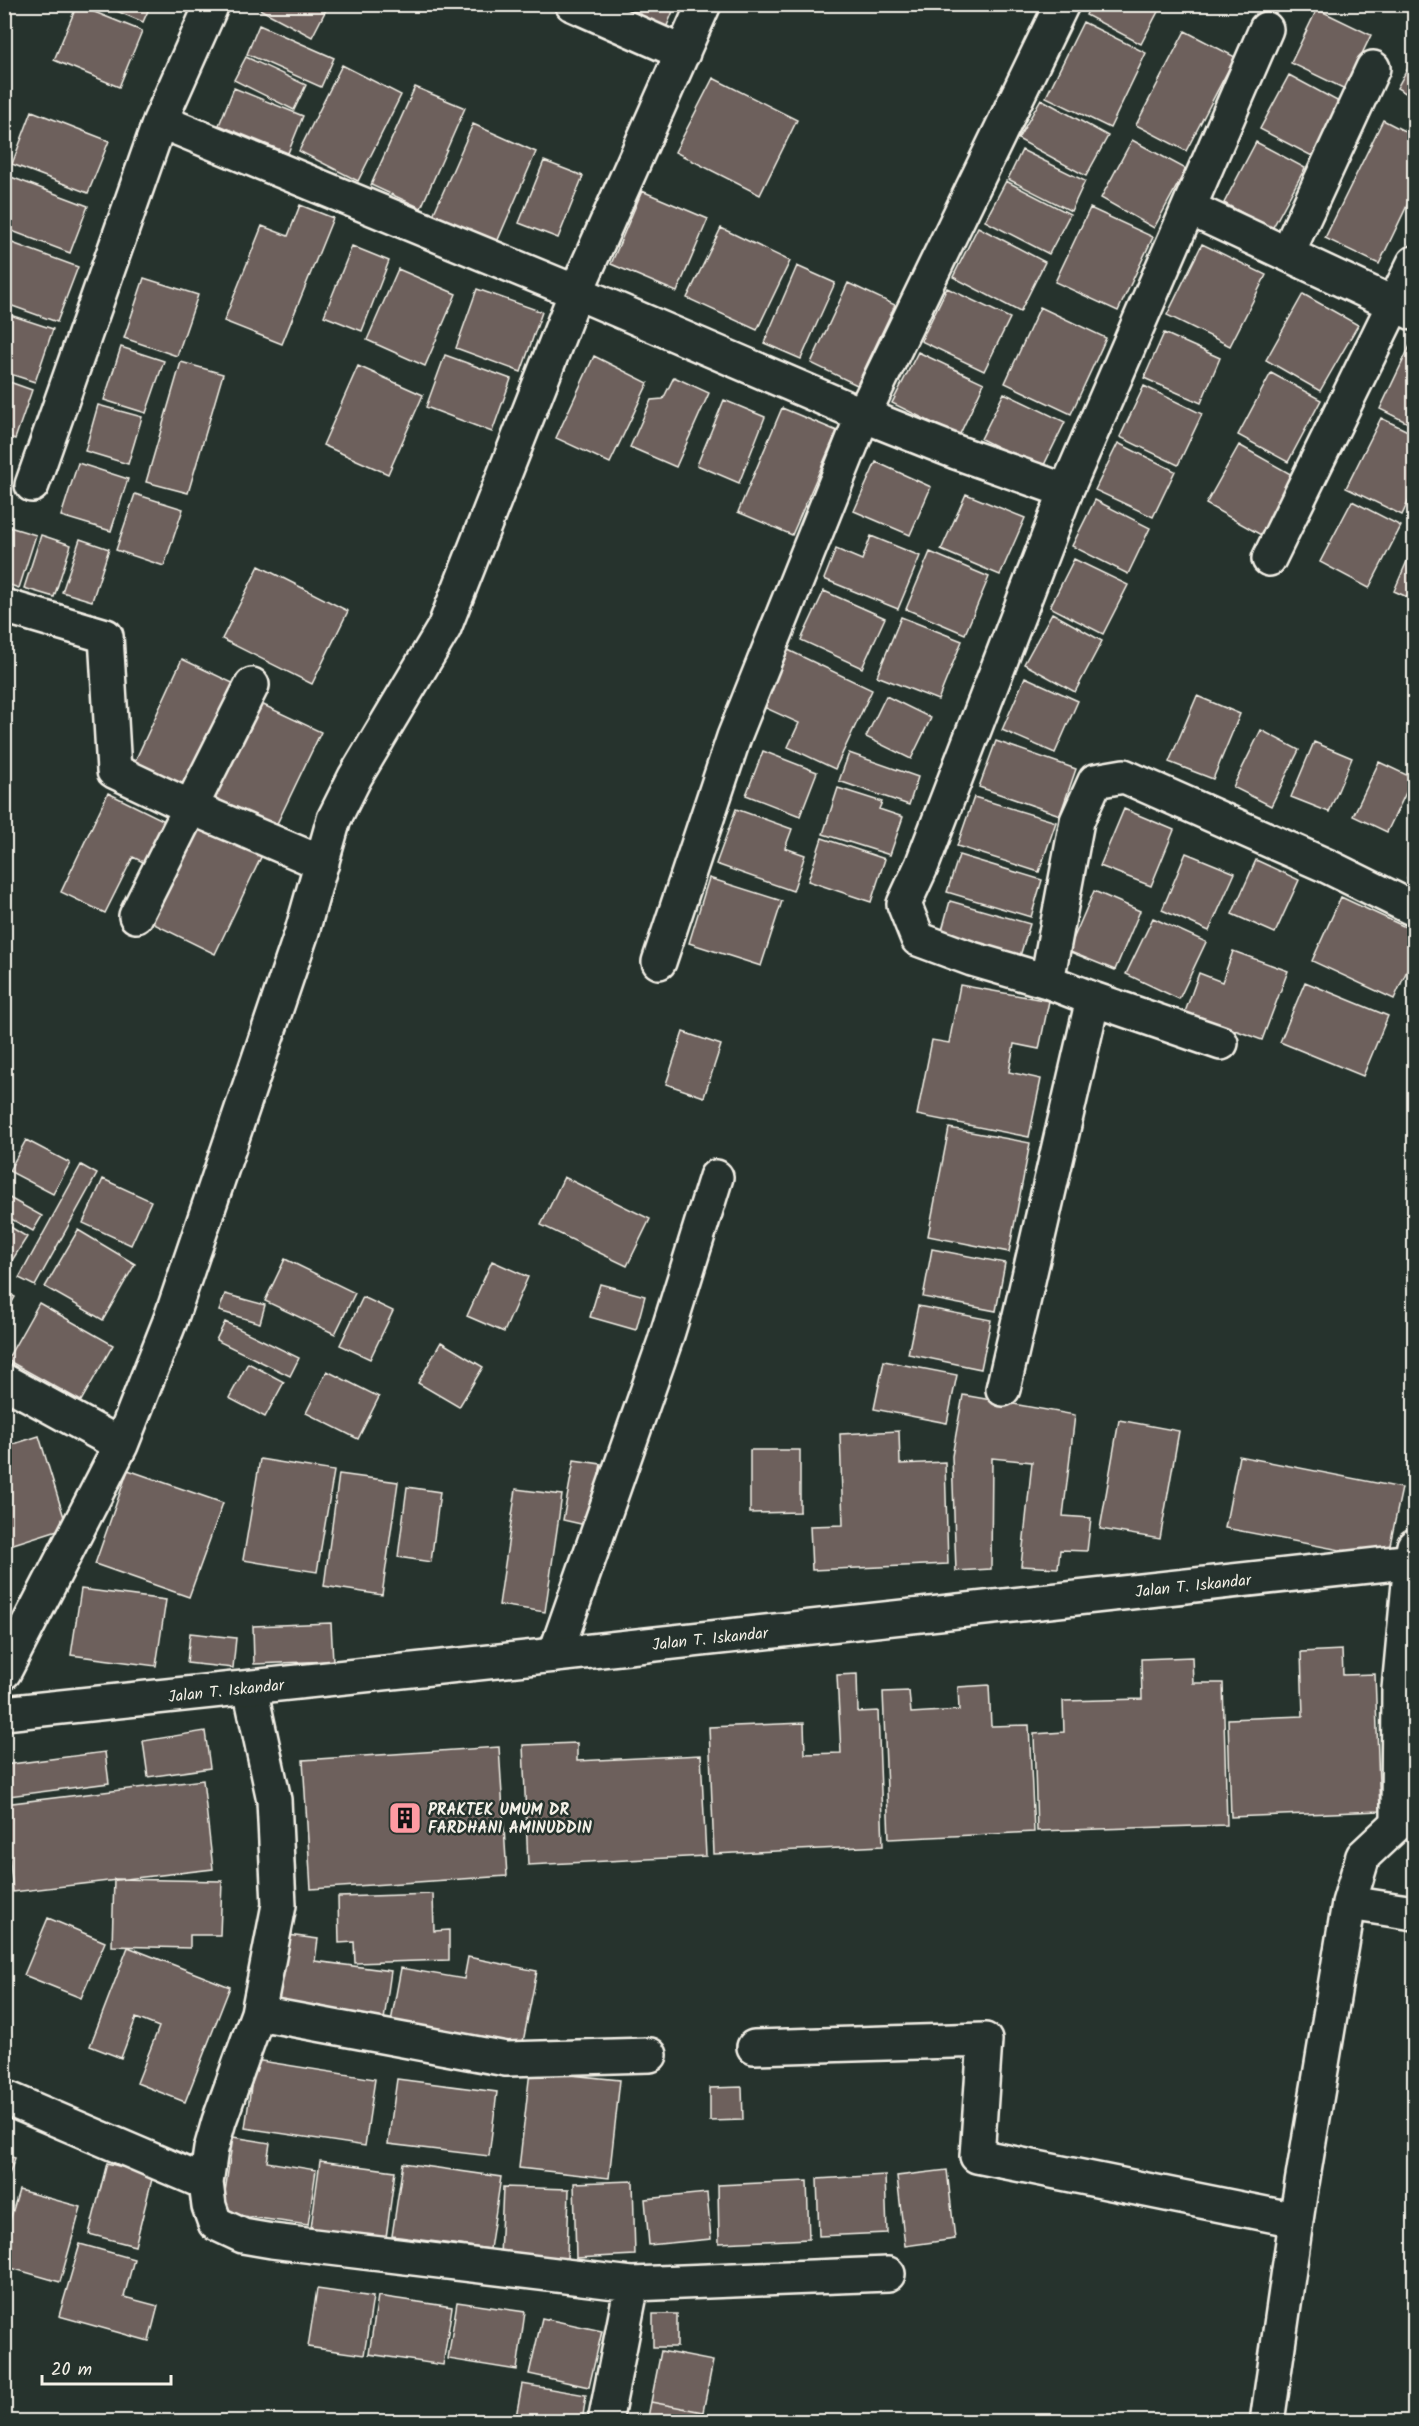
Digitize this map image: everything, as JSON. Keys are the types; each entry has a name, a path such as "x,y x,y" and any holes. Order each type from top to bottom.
{"street":[{"path":"32,485 160,121 212,4"},
{"path":"572,4 683,54"},
{"path":"4,1672 121,1444 170,1321 301,935 334,819 355,777 444,628 576,292 704,4"},
{"path":"659,962 734,737 863,416 1062,4"},
{"path":"1221,1043 1047,981 972,959 918,939 904,904 922,865 1066,490 1266,29"},
{"path":"1287,254 1373,68"},
{"path":"160,121 576,292 863,416 956,453 1066,490"},
{"path":"1189,208 1405,308"},
{"path":"1269,559 1405,308 1414,262"},
{"path":"4,606 106,636 114,771 190,807 322,863"},
{"path":"136,916 252,685"},
{"path":"1047,981 1077,821 1095,780 1124,776 1327,866 1414,909"},
{"path":"1003,1389 1093,999"},
{"path":"555,1655 665,1341 716,1177"},
{"path":"4,1381 121,1444"},
{"path":"1267,2421 1296,2220 1349,1903 1363,1856 1395,1826 1398,1819 1399,1689 1413,1556"},
{"name":"Jalan T. Iskandar","path":"4,1713 555,1655 1413,1556"},
{"path":"250,1688 274,1800 279,1905 258,2013 211,2149 206,2183 209,2206 215,2223 243,2236 272,2241 632,2284 888,2274"},
{"path":"1349,1903 1414,1913"},
{"path":"258,2013 506,2059 650,2055"},
{"path":"754,2047 985,2040 977,2156 1296,2220"},
{"path":"4,2097 206,2183"},
{"path":"605,2421 632,2284"}],"building":[{"path":"100,4 151,4 143,22"},
{"path":"250,4 329,4 312,37"},
{"path":"622,4 676,4 664,33 619,13"},
{"path":"1091,4 1162,4 1141,44 1086,15"},
{"path":"77,5 142,31 119,87 54,60"},
{"path":"1317,9 1371,35 1345,89 1291,63"},
{"path":"1083,22 1146,53 1110,128 1046,97"},
{"path":"259,25 334,58 321,87 247,54"},
{"path":"1185,31 1235,57 1186,151 1136,125"},
{"path":"246,57 306,85 294,110 234,80"},
{"path":"1414,57 1414,98 1397,88"},
{"path":"342,65 401,95 358,181 299,151"},
{"path":"1289,75 1341,103 1312,156 1260,129"},
{"path":"713,78 797,120 760,195 675,152"},
{"path":"415,87 465,108 421,208 371,185"},
{"path":"234,88 303,116 288,153 219,125"},
{"path":"1041,99 1108,136 1086,176 1018,139"},
{"path":"32,111 109,141 88,193 12,164"},
{"path":"1383,120 1414,136 1414,191 1379,264 1325,238"},
{"path":"473,124 536,152 497,242 433,215"},
{"path":"1132,140 1186,169 1154,228 1101,198"},
{"path":"1256,142 1305,168 1272,229 1224,203"},
{"path":"1022,150 1085,181 1071,211 1008,179"},
{"path":"544,161 583,176 558,238 519,223"},
{"path":"11,177 88,206 70,253 4,228 4,194"},
{"path":"1006,181 1070,214 1049,254 985,221"},
{"path":"642,191 708,219 677,292 611,264"},
{"path":"300,205 333,218 282,344 224,321 262,226 288,236"},
{"path":"1090,208 1153,237 1118,311 1055,282"},
{"path":"978,227 1045,262 1020,312 953,277"},
{"path":"721,228 790,261 757,330 687,298"},
{"path":"4,240 78,267 57,322 4,303"},
{"path":"1202,244 1266,275 1230,346 1167,315"},
{"path":"352,246 389,261 362,331 324,316"},
{"path":"797,266 835,283 801,359 764,343"},
{"path":"398,269 456,294 425,366 367,340"},
{"path":"144,278 198,295 177,356 124,338"},
{"path":"848,283 895,305 857,385 811,363"},
{"path":"947,288 1010,318 984,371 921,341"},
{"path":"477,289 542,312 521,372 456,348"},
{"path":"1303,294 1358,325 1320,391 1266,360"},
{"path":"1040,307 1106,338 1071,414 1005,383"},
{"path":"4,313 53,329 35,382 4,372"},
{"path":"1164,333 1220,358 1201,403 1144,378"},
{"path":"1410,346 1414,349 1414,426 1380,409"},
{"path":"121,347 164,361 146,413 104,400"},
{"path":"918,352 984,383 959,436 892,403"},
{"path":"445,355 511,379 492,432 426,407"},
{"path":"594,356 648,383 610,463 556,438"},
{"path":"181,362 223,374 188,493 146,482"},
{"path":"358,366 423,395 388,474 323,445"},
{"path":"1271,373 1321,400 1288,462 1238,435"},
{"path":"674,377 709,393 676,467 630,447 651,400 663,399"},
{"path":"4,380 32,390 15,439 4,435"},
{"path":"1144,386 1202,414 1178,465 1120,437"},
{"path":"1004,393 1065,422 1042,469 981,439"},
{"path":"724,400 765,417 739,483 697,465"},
{"path":"98,405 142,417 128,464 85,451"},
{"path":"782,408 837,431 792,535 738,512"},
{"path":"1381,418 1414,434 1414,489 1402,515 1346,488"},
{"path":"1118,443 1175,471 1153,517 1095,490"},
{"path":"1239,445 1294,476 1261,535 1206,504"},
{"path":"876,462 931,487 910,535 854,511"},
{"path":"78,463 128,479 111,531 61,516"},
{"path":"135,494 183,509 164,566 116,550"},
{"path":"966,494 1025,518 1000,575 941,550"},
{"path":"1095,500 1150,528 1128,574 1072,546"},
{"path":"1352,501 1401,526 1369,588 1320,562"},
{"path":"6,526 36,535 19,588 4,583"},
{"path":"41,535 71,545 54,597 24,588"},
{"path":"871,536 920,556 898,609 824,579 836,549 862,560"},
{"path":"80,539 109,549 92,601 62,592"},
{"path":"1414,545 1414,600 1394,591"},
{"path":"930,552 989,577 965,634 906,609"},
{"path":"1074,559 1128,585 1103,634 1050,607"},
{"path":"259,566 348,611 312,684 222,639"},
{"path":"824,591 885,618 862,668 801,640"},
{"path":"1052,613 1102,641 1075,692 1024,664"},
{"path":"901,617 962,641 938,700 877,676"},
{"path":"784,648 872,690 835,769 788,747 799,723 757,704"},
{"path":"182,659 239,686 189,794 132,768"},
{"path":"1025,677 1078,701 1055,753 1002,730"},
{"path":"886,696 931,718 911,759 866,737"},
{"path":"1197,696 1240,714 1213,779 1169,762"},
{"path":"255,701 321,732 272,834 206,803"},
{"path":"1261,730 1299,750 1271,806 1233,787"},
{"path":"996,741 1076,769 1060,815 979,787"},
{"path":"1314,742 1352,758 1329,812 1291,797"},
{"path":"763,751 817,772 800,816 746,795"},
{"path":"849,753 918,777 909,805 839,781"},
{"path":"1379,762 1413,778 1387,832 1353,816"},
{"path":"838,788 882,802 879,809 903,817 890,855 823,834"},
{"path":"108,793 167,822 147,864 133,857 105,913 61,892"},
{"path":"974,797 1056,822 1039,872 957,846"},
{"path":"736,809 792,829 785,848 805,855 793,891 716,864"},
{"path":"1124,809 1174,830 1151,886 1100,866"},
{"path":"198,822 263,853 215,954 150,922"},
{"path":"822,838 885,859 871,902 808,881"},
{"path":"1186,853 1235,873 1209,931 1162,910"},
{"path":"959,855 1042,880 1031,917 947,892"},
{"path":"1414,855 1414,881 1407,878"},
{"path":"1256,860 1299,880 1275,933 1232,914"},
{"path":"709,878 782,901 761,966 689,943"},
{"path":"1094,891 1140,911 1115,970 1068,951"},
{"path":"1341,897 1414,931 1414,955 1394,999 1312,961"},
{"path":"950,901 1030,924 1020,956 941,934"},
{"path":"1153,918 1206,942 1179,999 1126,974"},
{"path":"1233,951 1288,971 1262,1040 1185,1012 1199,973 1222,982"},
{"path":"1305,982 1388,1016 1363,1076 1280,1042"},
{"path":"960,985 1049,1001 1039,1049 1014,1044 1009,1072 1041,1079 1029,1137 917,1115 932,1040 949,1043"},
{"path":"683,1032 721,1045 704,1097 666,1084"},
{"path":"949,1128 1030,1143 1009,1252 928,1236"},
{"path":"26,1140 70,1163 53,1194 9,1171"},
{"path":"81,1165 97,1174 35,1286 19,1278"},
{"path":"564,1177 650,1219 627,1266 541,1225"},
{"path":"103,1179 151,1201 131,1245 83,1223"},
{"path":"4,1195 42,1216 33,1231 4,1215"},
{"path":"4,1223 27,1237 4,1273"},
{"path":"78,1230 135,1264 103,1320 45,1287"},
{"path":"932,1249 1005,1263 996,1311 923,1297"},
{"path":"285,1259 355,1293 335,1334 265,1301"},
{"path":"492,1261 528,1277 504,1332 467,1316"},
{"path":"600,1284 645,1296 636,1330 590,1317"},
{"path":"4,1291 15,1297 4,1316"},
{"path":"225,1294 265,1305 260,1323 219,1311"},
{"path":"363,1297 393,1311 370,1359 340,1345"},
{"path":"39,1303 113,1345 81,1401 7,1360"},
{"path":"918,1306 991,1320 981,1369 908,1354"},
{"path":"225,1322 299,1358 290,1376 216,1340"},
{"path":"441,1342 483,1367 459,1407 418,1383"},
{"path":"884,1361 957,1375 947,1423 874,1409"},
{"path":"248,1363 284,1382 265,1417 229,1398"},
{"path":"327,1371 379,1397 358,1439 306,1413"},
{"path":"963,1395 1075,1415 1063,1516 1091,1518 1087,1551 1060,1550 1058,1568 1021,1566 1032,1462 992,1458 991,1569 956,1571 952,1456"},
{"path":"1119,1420 1179,1431 1160,1539 1100,1529"},
{"path":"899,1431 900,1464 945,1462 948,1564 812,1570 810,1526 843,1525 840,1434"},
{"path":"39,1436 67,1527 4,1547 4,1447"},
{"path":"750,1450 800,1450 800,1512 750,1513"},
{"path":"1239,1456 1402,1488 1387,1559 1225,1528"},
{"path":"260,1459 334,1471 317,1572 243,1560"},
{"path":"574,1460 601,1464 590,1526 563,1520"},
{"path":"128,1470 223,1503 189,1597 95,1564"},
{"path":"339,1474 398,1482 382,1595 324,1586"},
{"path":"407,1487 440,1492 431,1562 398,1557"},
{"path":"516,1489 562,1495 545,1612 499,1605"},
{"path":"81,1589 166,1600 156,1666 71,1655"},
{"path":"331,1623 333,1661 254,1664 253,1626"},
{"path":"190,1633 236,1638 233,1668 187,1663"},
{"path":"1342,1650 1343,1675 1375,1674 1380,1811 1231,1817 1228,1719 1303,1716 1301,1652"},
{"path":"1192,1657 1193,1683 1223,1683 1227,1825 1037,1831 1034,1734 1064,1732 1063,1701 1142,1699 1141,1659"},
{"path":"857,1674 858,1712 878,1711 883,1846 714,1854 709,1727 804,1723 805,1754 841,1753 837,1675"},
{"path":"989,1685 991,1726 1029,1725 1034,1832 889,1839 883,1692 909,1691 911,1713 959,1710 958,1687"},
{"path":"205,1731 210,1768 148,1777 143,1741"},
{"path":"577,1743 577,1761 701,1755 706,1856 528,1865 523,1745"},
{"name":"PRAKTEK UMUM DR FARDHANI AMINUDDIN","path":"499,1747 507,1876 311,1889 303,1760"},
{"path":"105,1752 109,1783 9,1796 4,1765"},
{"path":"203,1780 213,1869 13,1892 4,1804"},
{"path":"114,1879 222,1881 220,1935 190,1935 190,1948 112,1946"},
{"path":"433,1894 434,1931 449,1930 449,1960 355,1963 354,1942 339,1943 338,1897"},
{"path":"48,1918 105,1942 81,1998 24,1975"},
{"path":"288,1935 318,1939 315,1961 391,1971 383,2027 277,2012"},
{"path":"128,1947 230,1987 185,2102 137,2083 159,2027 136,2018 121,2058 90,2046"},
{"path":"468,1957 537,1971 521,2052 390,2027 401,1968 464,1979"},
{"path":"255,2060 375,2079 365,2146 245,2128"},
{"path":"530,2071 620,2080 609,2178 519,2168"},
{"path":"397,2079 497,2092 489,2156 388,2144"},
{"path":"742,2087 743,2120 710,2121 710,2088"},
{"path":"233,2137 270,2143 267,2162 316,2170 308,2225 222,2213"},
{"path":"4,2155 15,2158 4,2188"},
{"path":"320,2161 395,2171 386,2238 311,2228"},
{"path":"107,2163 153,2175 135,2246 89,2234"},
{"path":"403,2163 501,2177 490,2249 392,2236"},
{"path":"947,2170 955,2239 905,2246 897,2176"},
{"path":"885,2175 887,2233 819,2236 817,2179"},
{"path":"633,2181 635,2255 576,2258 574,2183"},
{"path":"807,2181 809,2239 719,2243 718,2185"},
{"path":"503,2187 569,2189 567,2258 500,2256"},
{"path":"19,2190 81,2207 60,2282 4,2266 4,2240"},
{"path":"707,2193 711,2239 649,2245 645,2199"},
{"path":"80,2244 134,2259 124,2297 158,2306 149,2341 59,2316"},
{"path":"317,2289 373,2297 364,2355 308,2347"},
{"path":"378,2296 452,2307 443,2365 369,2354"},
{"path":"457,2302 525,2312 517,2370 448,2359"},
{"path":"653,2314 677,2314 677,2347 653,2347"},
{"path":"542,2318 602,2331 589,2387 529,2374"},
{"path":"661,2351 713,2361 703,2412 651,2402"},
{"path":"522,2384 586,2395 582,2422 515,2422"},
{"path":"651,2402 703,2412 701,2422 647,2422"}],"place":[{"name":"PRAKTEK UMUM DR FARDHANI AMINUDDIN","path":"405,1818"}]}
